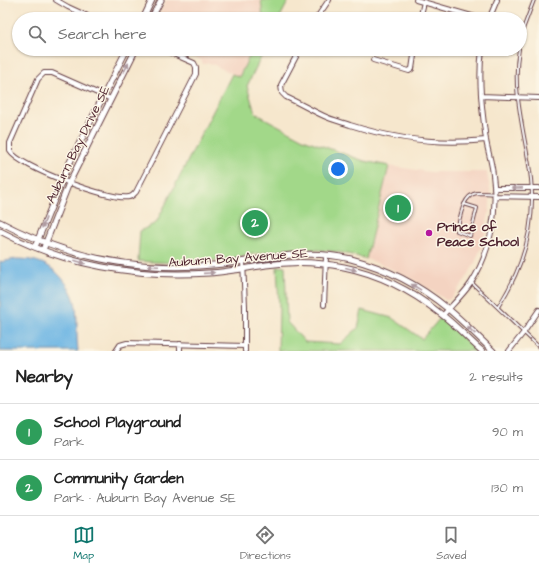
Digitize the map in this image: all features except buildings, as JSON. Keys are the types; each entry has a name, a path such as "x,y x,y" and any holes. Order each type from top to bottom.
{"street":[{"path":"56,0 77,12"},
{"path":"146,12 152,0"},
{"path":"155,12 161,0"},
{"path":"321,12 329,0"},
{"path":"416,0 458,12"},
{"path":"492,12 496,0"},
{"path":"422,12 424,2"},
{"name":"Auburn Bay Drive SE","path":"35,247 62,180 124,56"},
{"name":"Auburn Bay Drive SE","path":"42,250 69,183 132,56"},
{"path":"111,98 52,73 44,73 38,79 9,148 14,156 69,183 124,197 132,196 136,192 196,71 195,65 191,61 179,56"},
{"path":"296,56 281,85 282,93 286,97 325,116 365,130 392,136 429,141 468,142 486,140"},
{"path":"373,60 409,71 413,67 414,56"},
{"path":"443,315 463,293 480,266 494,220 495,195 486,140 481,96 480,79 482,56"},
{"path":"481,96 539,98"},
{"path":"494,188 539,188"},
{"path":"495,195 539,197"},
{"name":"Auburn Bay Avenue SE","path":"0,222 45,243 87,256 125,264 185,267 214,265 285,255 307,254 350,259 387,272 430,295 448,309 493,351"},
{"name":"Auburn Bay Avenue SE","path":"0,231 42,250 86,264 143,273 209,273 288,263 326,264 360,271 394,284 415,296 443,315 482,351"},
{"path":"324,305 326,256"},
{"path":"243,261 245,351"},
{"path":"509,351 539,310"},
{"path":"116,351 120,345 127,343 245,346"},
{"path":"180,344 180,351"}],"lane":[{"path":"527,18 534,0"},
{"path":"498,307 512,284 518,270 530,224 531,180 517,97 518,56"},
{"path":"464,204 477,208 470,236 457,231 464,204 469,197 476,193 495,195"},
{"path":"471,282 539,346"}],"shaded area":[{"path":"166,0 261,0 262,12 160,12"},
{"path":"191,56 250,56 239,77 210,63 203,64 201,60"},
{"name":"Prince of Peace School","path":"389,166 430,172 487,172 490,189 490,206 484,240 475,263 464,282 450,299 446,300 415,280 366,259"}],"green space":[{"path":"261,0 289,0 283,12 262,12"},
{"path":"250,56 262,56 247,86 255,113 303,139 364,161 389,166 366,259 322,250 292,250 203,261 138,261 140,231 156,223 232,74 239,77"},
{"path":"391,200 409,203 405,218 388,213"},
{"path":"285,266 287,322 305,342 340,344 358,328 362,310 392,318 422,339 441,317 477,351 278,351 279,306 277,267"}],"water":[{"path":"16,259 31,260 43,263 56,272 66,283 75,301 78,351 0,351 0,262"}],"place":[{"name":"School Playground","path":"398,208"},
{"name":"Community Garden","path":"255,223"},
{"name":"Prince of Peace School","path":"429,233"}]}
